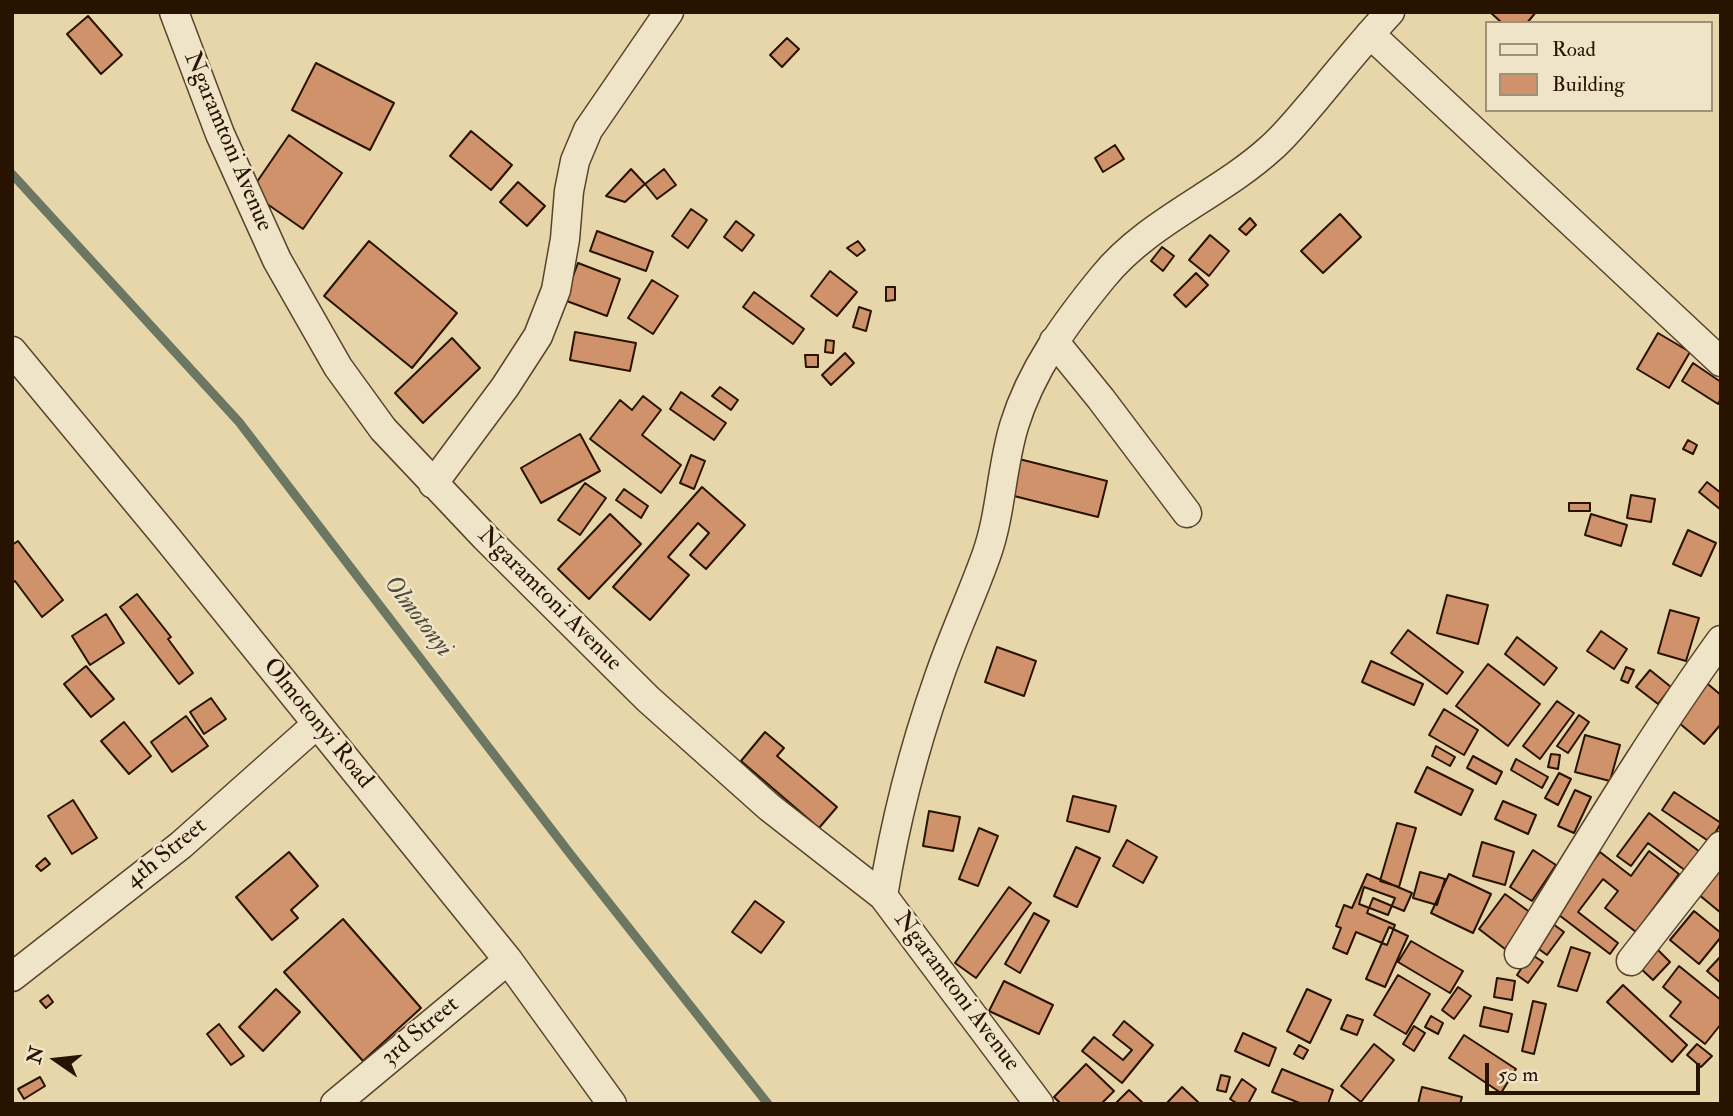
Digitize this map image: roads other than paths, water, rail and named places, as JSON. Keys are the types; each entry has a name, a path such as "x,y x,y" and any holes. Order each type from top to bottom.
{"street":[{"name":"Ngaramtoni Avenue","path":"174,12 220,134 277,260 338,367 383,429 558,612 706,753 769,807 883,896 1039,1104"},
{"path":"433,484 505,387 538,336 556,290 575,161 588,130 669,12"},
{"path":"883,896 893,837 912,759 938,678 987,554 1014,426 1032,379 1054,341 1105,274 1140,242 1271,149 1390,12"},
{"path":"1370,34 1721,362"},
{"path":"1054,341 1187,513"},
{"name":"Olmotonyi Road","path":"12,351 508,960 612,1104"},
{"path":"1519,954 1625,784 1721,640"},
{"name":"4th Street","path":"12,977 181,845 317,724"},
{"path":"1631,961 1721,846"},
{"name":"3rd Street","path":"335,1104 508,960"}],"waterway":[{"name":"Olmotonyi","path":"12,174 239,422 571,855 768,1104"}]}
